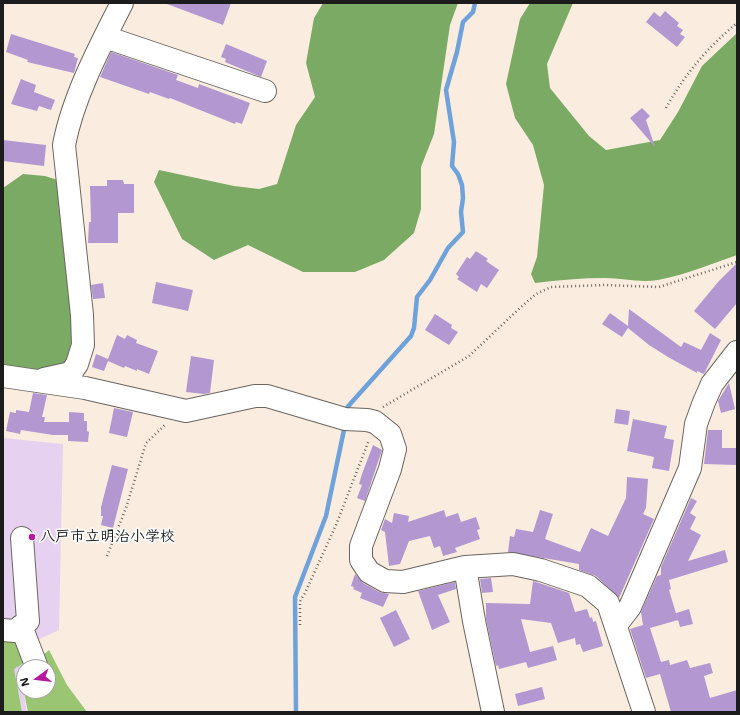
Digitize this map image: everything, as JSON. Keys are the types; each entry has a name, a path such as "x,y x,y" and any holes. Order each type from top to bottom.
{"street":[{"path":"36,381 71,373 78,364 83,345 81,309 64,145 71,118 105,37 122,3"},
{"path":"105,37 265,91"},
{"path":"616,626 630,607 690,468 696,424 704,402 712,384 737,352"},
{"path":"3,376 85,388 186,411 254,396 267,396 345,419 371,421 390,434 395,448 390,469 361,546 361,560 370,572 385,581 403,582 466,567 513,564 541,570 588,586 608,603 644,712"},
{"path":"22,538 28,620 12,628 32,659"},
{"path":"466,567 474,621 493,712"}],"path":[{"path":"666,108 681,81 700,57 737,23"},
{"path":"300,625 300,600 306,593 336,525 374,413 405,392 450,369 470,356 531,298 551,287 604,285 659,287 737,262"},
{"path":"107,556 126,508 146,443 173,417 176,409"}],"shaded area":[{"name":"八戸市立明治小学校","path":"3,438 63,444 59,630 23,647 25,659 16,659 16,699 25,699 27,712 3,712"}],"green space":[{"path":"323,3 458,3 450,25 434,134 421,167 421,209 414,233 384,260 355,272 303,272 248,245 214,260 182,239 154,182 159,170 234,186 259,189 277,184 296,125 315,97 306,63 314,18"},
{"path":"530,3 573,3 547,64 550,88 589,136 606,150 660,140 678,112 702,66 737,33 737,255 688,272 658,280 645,281 596,278 535,283 531,274 537,257 544,185 533,145 515,118 506,84 520,19"},
{"path":"23,174 45,176 58,180 74,335 68,362 41,371 3,366 3,188"},
{"path":"3,636 15,637 28,659 16,659 16,668 14,669 16,680 16,699 20,699 22,712 3,712"},
{"path":"49,650 54,659 38,659"},
{"path":"56,664 67,685 87,712 28,712 25,699 56,699"}],"building":[{"path":"231,3 223,25 167,4"},
{"path":"665,11 679,23 677,26 683,30 680,34 685,37 677,47 646,22 654,12 660,17"},
{"path":"11,34 75,54 74,57 78,58 74,73 27,62 28,60 6,52"},
{"path":"226,44 267,61 261,77 225,62 226,59 221,57"},
{"path":"111,52 178,75 176,80 198,88 199,84 250,103 242,124 236,122 235,124 170,98 169,99 150,92 149,94 100,77"},
{"path":"21,79 36,85 34,92 55,100 51,110 39,106 37,111 11,104"},
{"path":"642,108 650,116 646,120 655,147 630,118"},
{"path":"3,140 46,145 44,166 3,161"},
{"path":"107,180 123,180 124,184 134,184 134,213 118,213 118,243 88,243 89,222 91,222 90,186 107,186"},
{"path":"476,251 488,259 486,261 499,270 487,288 481,284 477,292 457,279 459,277 456,274 467,257 470,259"},
{"path":"737,263 737,303 715,329 694,311 718,282"},
{"path":"156,282 193,290 188,311 152,303"},
{"path":"103,283 105,298 93,299 91,285"},
{"path":"629,309 681,347 684,342 701,350 710,333 721,340 704,374 697,371 697,373 668,357 649,345 628,328 622,337 602,324 610,313 628,326"},
{"path":"435,314 452,325 451,328 458,332 449,345 425,330"},
{"path":"117,335 125,339 127,335 137,340 136,343 158,351 149,374 125,366 124,368 108,361 104,371 92,367 96,354 108,359"},
{"path":"191,356 214,360 210,393 204,394 186,392"},
{"path":"729,383 735,409 721,413 718,401"},
{"path":"33,393 47,395 42,417 45,417 44,422 69,422 69,412 84,413 84,421 87,421 87,431 89,432 88,442 68,441 68,435 53,435 21,430 20,434 6,431 10,412 16,413 16,410 29,412"},
{"path":"114,408 133,412 127,437 109,433"},
{"path":"616,409 630,411 628,425 614,423"},
{"path":"633,419 667,426 664,438 674,440 669,471 652,468 654,457 627,451"},
{"path":"708,430 722,430 722,448 736,448 736,465 704,464"},
{"path":"373,445 382,450 365,501 357,498 362,485 359,484"},
{"path":"112,465 128,469 113,528 101,525 103,516 101,516 101,507"},
{"path":"627,477 648,479 646,508 643,514 654,519 619,598 596,576 579,570 579,564 508,552 510,536 514,537 516,529 533,532 540,510 553,514 545,539 580,552 591,528 608,536 626,498"},
{"path":"691,498 697,501 690,513 696,517 690,529 701,535 688,561 725,550 728,562 669,580 671,589 669,590 678,620 650,628 661,662 669,660 670,665 687,660 690,668 710,663 713,673 704,676 710,698 737,690 737,712 671,712 660,674 646,678 630,629 643,625 641,612 657,576 661,575 661,567"},
{"path":"444,510 446,517 458,513 461,522 476,517 480,529 477,530 480,539 455,548 457,552 443,556 440,546 434,548 430,536 409,541 400,564 389,566 385,532 381,530 385,519 392,523 394,513 409,516 408,522"},
{"path":"355,574 363,583 379,592 389,594 383,607 360,598 362,593 353,589 354,587 351,586"},
{"path":"491,578 493,592 482,593 480,579"},
{"path":"533,581 569,593 575,612 587,609 593,622 596,621 603,646 583,652 580,644 576,645 575,638 558,643 551,623 521,619 530,652 553,646 557,660 528,668 526,662 499,669 498,665 496,666 486,619 486,603 530,604"},
{"path":"455,582 456,589 438,595 450,622 432,630 418,591"},
{"path":"689,609 693,624 680,627 676,613"},
{"path":"396,610 410,639 394,647 380,618"},
{"path":"542,687 545,699 518,706 515,694"}],"waterway":[{"path":"346,414 346,409 411,336 414,328 417,297 430,280 448,248 463,232 461,212 463,198 462,185 458,174 452,166 454,142 446,90 457,52 463,22 473,12 475,3"},
{"path":"296,712 295,597 326,516 345,425"}],"place":[{"name":"八戸市立明治小学校","path":"32,537"}]}
